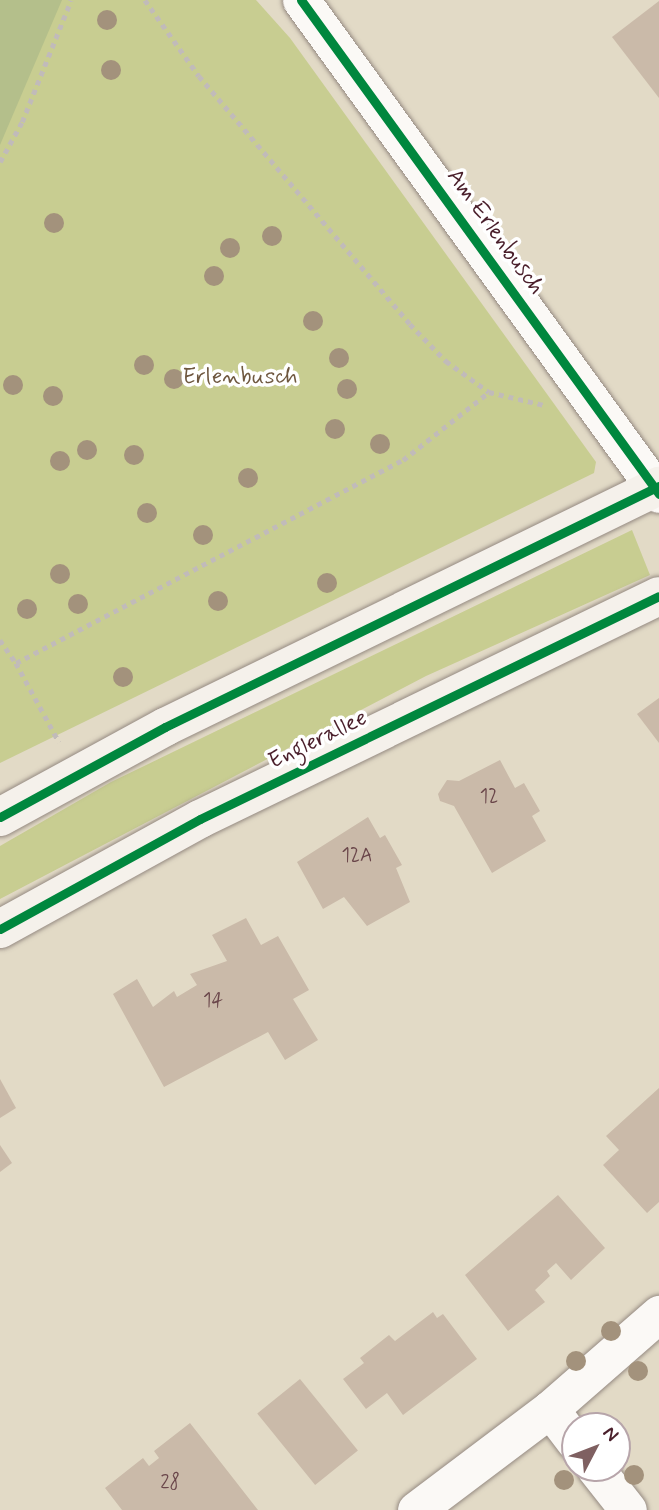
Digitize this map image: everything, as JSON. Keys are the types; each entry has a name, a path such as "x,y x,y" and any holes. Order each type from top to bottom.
{"main road":[{"path":"0,817 165,727 658,490"},
{"name":"Englerallee","path":"0,929 200,819 659,596"}],"street":[{"name":"Am Erlenbusch","path":"301,0 658,490"},
{"path":"416,1510 550,1409 659,1314"},
{"path":"550,1409 561,1424"},
{"path":"607,1482 628,1510"}],"path":[{"path":"0,162 22,122 71,0"},
{"path":"145,0 199,76 410,324 446,360 489,392 603,414"},
{"path":"16,663 403,460 489,392"},
{"path":"0,640 16,663 59,742"}],"green space":[{"name":"Erlenbusch","path":"0,0 256,0 290,38 596,462 594,473 0,763"},
{"path":"0,0 62,0 0,145"},
{"path":"632,530 650,575 426,676 0,899 0,846 111,782"}],"building":[{"path":"659,1 659,98 612,37"},
{"path":"659,698 659,743 637,714"},
{"path":"500,760 515,788 524,783 540,811 532,816 546,841 492,873 454,806 440,801 438,794 447,780 459,781"},
{"path":"368,817 380,838 385,835 402,865 396,868 410,902 367,926 344,897 323,909 297,862"},
{"path":"246,918 261,945 278,936 309,990 293,999 318,1040 285,1060 268,1032 164,1087 113,994 137,979 153,1007 174,991 177,997 197,985 190,974 227,961 212,935"},
{"path":"0,1079 16,1108 0,1118"},
{"path":"659,1088 659,1202 647,1213 603,1165 619,1150 606,1136"},
{"path":"0,1145 12,1163 0,1172"},
{"path":"558,1195 605,1248 571,1280 556,1263 547,1271 550,1276 535,1290 545,1302 508,1331 465,1275"},
{"path":"433,1312 437,1318 443,1314 477,1359 403,1415 387,1393 366,1409 343,1379 364,1363 360,1358 389,1335 395,1341"},
{"path":"300,1379 358,1450 315,1485 257,1414"},
{"path":"190,1423 258,1510 122,1510 105,1488 143,1458 149,1466 159,1458 154,1451"}],"cycle path":[{"path":"301,0 659,494"},
{"path":"0,817 165,727 659,486"},
{"path":"0,929 200,819 659,596"}]}
